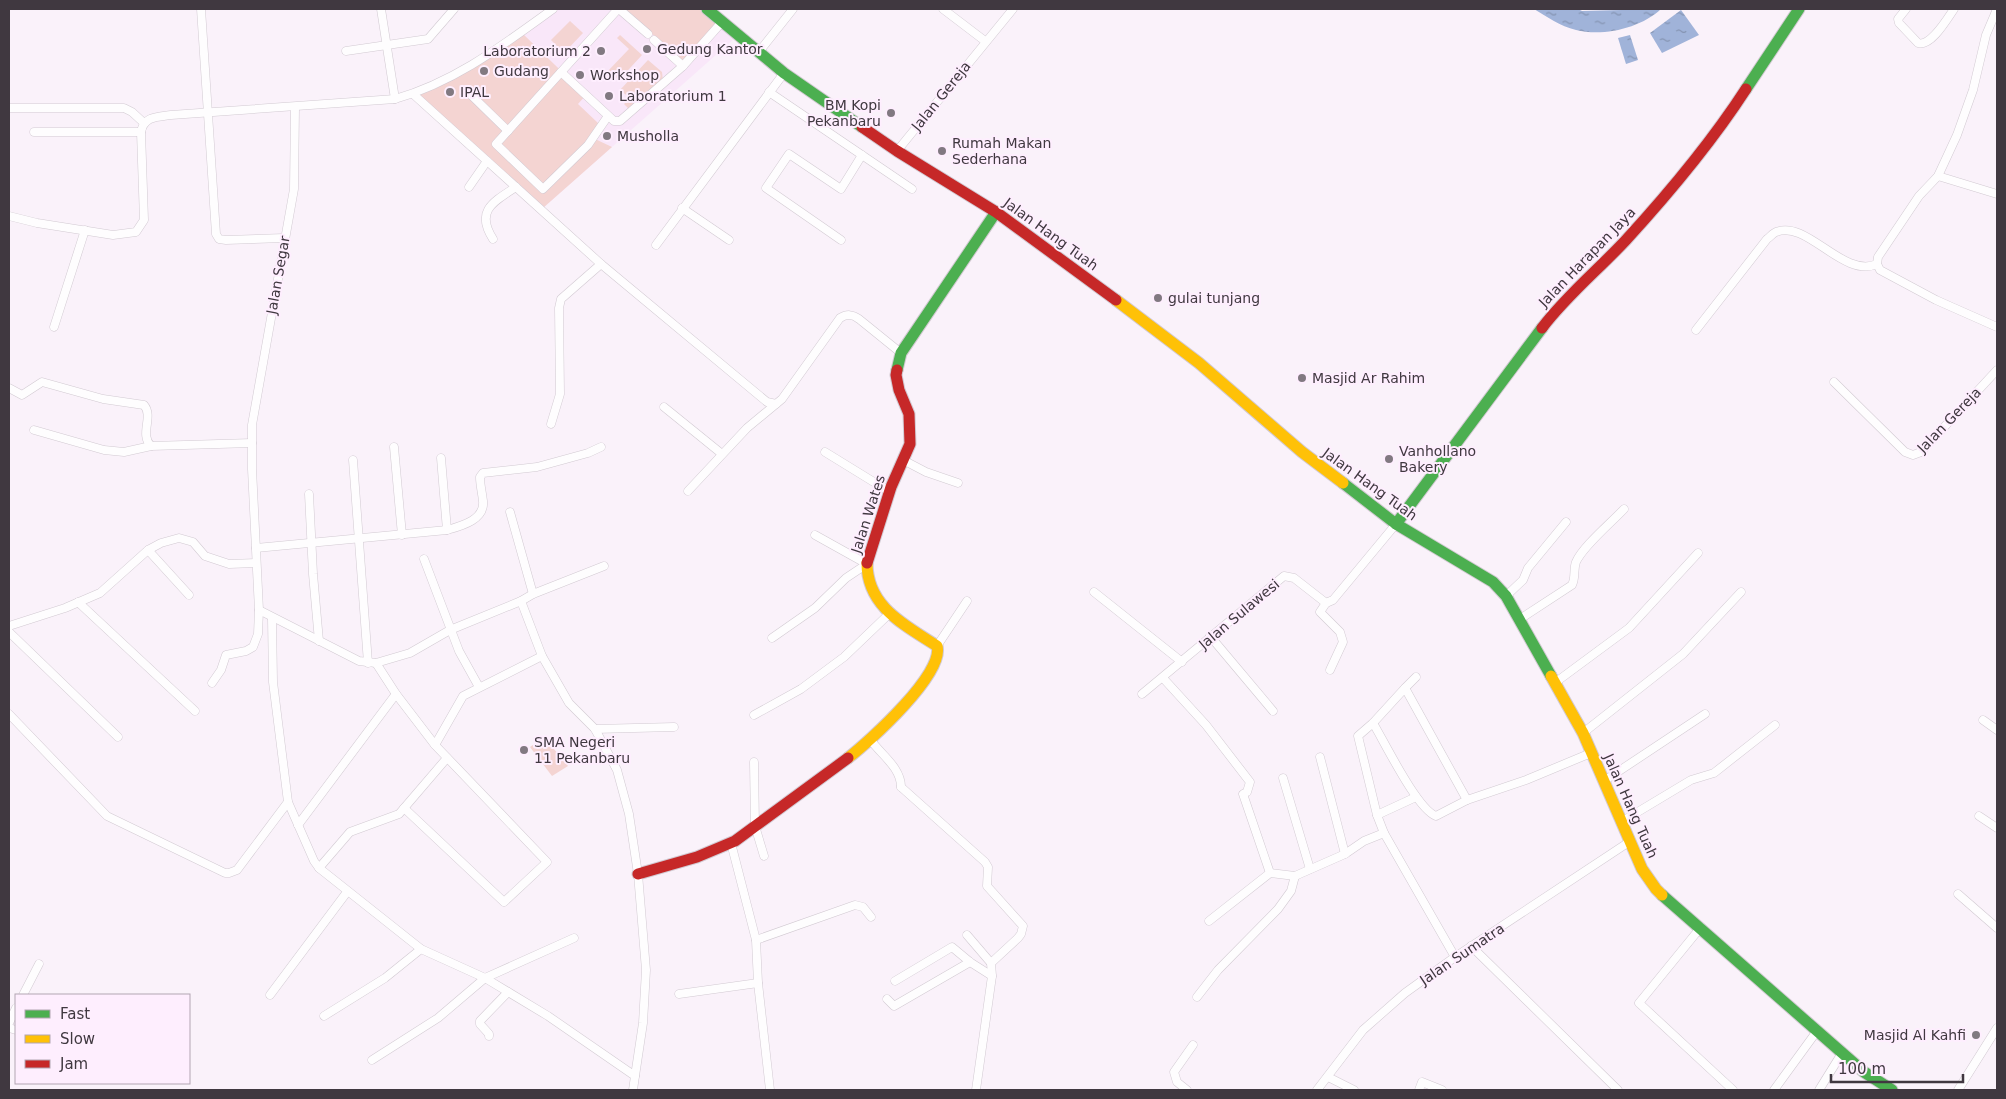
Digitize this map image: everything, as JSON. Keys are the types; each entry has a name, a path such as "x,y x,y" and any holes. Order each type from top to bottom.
{"main road":[{"name":"Jalan Hang Tuah","path":"707,9 784,73 897,150 996,212 1086,277 1199,363 1302,452 1396,524 1447,553 1492,582 1506,596 1520,619 1583,732 1629,842 1642,869 1656,889 1817,1032 1864,1072 1892,1090"},
{"name":"Jalan Harapan Jaya","path":"1396,524 1554,312 1625,241 1690,166 1729,116 1799,9"},
{"name":"Jalan Wates","path":"937,646 889,614 870,586 868,564 890,492 910,444 911,433 908,414 899,390 896,375 901,353 996,212"},
{"path":"638,874 704,856 731,843 815,783 870,739 917,690 938,660 937,646"}],"street":[{"path":"202,9 216,234 219,239 284,238"},
{"path":"381,9 395,99"},
{"path":"346,51 428,39 453,9"},
{"path":"9,216 37,223 113,235 136,232 144,220 141,132 144,123 151,118 208,112 395,99 413,94 469,68 553,9"},
{"path":"608,116 588,145 543,189 496,144 618,9 683,66"},
{"path":"758,53 793,9"},
{"path":"944,9 985,42"},
{"name":"Jalan Gereja","path":"897,150 1013,9"},
{"path":"1906,9 1898,19 1899,23 1918,43 1922,44 1930,41 1954,9"},
{"path":"1997,9 1986,35 1973,90 1960,126 1938,176 1919,196 1878,257 1877,264 1880,270 1936,300 1997,327"},
{"path":"561,72 614,121 620,121 683,66 722,22"},
{"path":"656,245 784,73"},
{"path":"466,90 508,131"},
{"path":"770,92 912,189"},
{"path":"413,94 601,264 767,402 776,404"},
{"name":"Jalan Segar","path":"212,683 221,670 226,655 246,651 253,647 258,634 259,610 252,425 294,189 293,107"},
{"path":"9,108 124,108 132,112 144,123"},
{"path":"34,132 141,132"},
{"path":"841,240 766,188 789,154 841,189 862,155"},
{"path":"469,188 487,161"},
{"path":"1938,176 1997,194"},
{"path":"493,239 486,226 486,215 489,206 516,188"},
{"path":"682,208 730,240"},
{"path":"54,327 85,230"},
{"path":"1696,330 1767,239 1776,232 1794,231 1855,266 1870,267 1877,264"},
{"path":"551,424 560,394 559,308 561,299 601,264"},
{"path":"688,491 747,428 782,399 840,318 853,315 859,318 901,353"},
{"name":"Jalan Gereja","path":"1834,382 1899,446 1912,455 1921,452 1997,370"},
{"path":"9,388 22,395 42,382 103,400 144,405 147,411 145,436 151,446"},
{"path":"664,407 722,454"},
{"path":"34,430 104,450 124,452 151,446 252,443"},
{"path":"394,447 402,535"},
{"path":"256,548 358,540 447,530 469,524 481,512 483,501 480,477 483,473 492,470 537,467 588,453 601,447"},
{"path":"825,452 890,492"},
{"path":"440,458 447,530"},
{"path":"354,460 358,540 372,663 435,745 547,862 504,902 404,808"},
{"path":"903,460 926,472 958,483"},
{"path":"309,494 311,544 320,641"},
{"path":"1520,619 1572,585 1575,580 1575,566 1581,554 1624,509"},
{"path":"510,512 533,594"},
{"path":"1506,596 1523,580 1528,568 1566,522"},
{"path":"1330,670 1343,642 1340,632 1320,612 1326,603 1333,600 1396,524"},
{"path":"772,638 815,608 846,578 868,564 815,535"},
{"path":"9,626 78,602 100,592 148,550 161,543 179,538 193,542 205,556 229,564 256,563"},
{"path":"148,550 189,595"},
{"path":"1556,682 1629,628 1698,553"},
{"path":"424,559 458,651 479,687"},
{"path":"259,610 359,661 372,663 410,653 450,630 604,566"},
{"name":"Jalan Sulawesi","path":"1142,694 1284,576 1294,578 1326,603"},
{"path":"1094,592 1182,662"},
{"path":"1583,732 1683,654 1741,592"},
{"path":"521,601 542,656 569,703 595,729 617,770 628,814 638,874 646,970 643,1023 633,1090"},
{"path":"937,646 967,601"},
{"path":"78,602 195,711"},
{"path":"754,715 801,689 844,657 889,614"},
{"path":"272,618 273,682 288,802 314,861 319,868 346,892 421,949 485,978 548,1016 635,1076"},
{"path":"9,632 118,737"},
{"path":"1210,636 1273,710"},
{"path":"435,745 463,696 542,656"},
{"path":"1416,676 1373,724 1358,736 1377,815 1384,833 1455,957"},
{"path":"1163,678 1206,725 1250,782 1247,792 1243,794 1270,873"},
{"path":"1405,688 1467,800"},
{"path":"298,825 396,694"},
{"path":"9,714 107,816 225,873 237,870 288,802"},
{"path":"1604,781 1706,714"},
{"path":"1983,720 1997,730"},
{"path":"1373,724 1416,797 1431,814 1436,816 1467,800 1526,780 1591,753"},
{"path":"1621,822 1691,780 1714,773 1775,725"},
{"path":"595,729 674,727"},
{"path":"870,739 897,771 901,779 901,787 984,862 988,867 988,886 991,892 1021,923 1023,930 1021,934 991,963"},
{"path":"1320,757 1345,854"},
{"path":"319,868 350,832 399,814 447,758"},
{"path":"754,762 755,826 764,856"},
{"path":"1283,778 1310,869"},
{"path":"894,792 901,787"},
{"path":"1377,815 1416,797"},
{"path":"1979,816 1997,828"},
{"path":"1209,921 1270,873 1295,876 1345,854 1364,841 1384,833"},
{"name":"Jalan Sumatra","path":"1317,1090 1363,1030 1405,993 1471,946 1629,842"},
{"path":"731,843 756,940 758,983 770,1090"},
{"path":"1197,997 1218,970 1278,909 1291,891 1295,876"},
{"path":"270,995 346,892"},
{"path":"1958,894 1997,928"},
{"path":"756,940 855,905 863,907 871,917"},
{"path":"1701,927 1639,1003 1733,1090"},
{"path":"967,934 991,963 992,976 976,1090"},
{"path":"372,1060 438,1018 485,978 574,938"},
{"path":"1471,946 1618,1090"},
{"path":"895,981 952,947 970,962 992,976"},
{"path":"324,1016 385,978 421,949"},
{"path":"887,999 894,1006 970,962"},
{"path":"24,994 39,964"},
{"path":"679,994 758,983"},
{"path":"489,1036 480,1022 508,992"},
{"path":"9,1023 15,1010"},
{"path":"1958,1090 1997,1028"},
{"path":"1774,1090 1817,1032"},
{"path":"1187,1090 1177,1082 1174,1072 1193,1045"},
{"path":"1819,1090 1842,1053"},
{"path":"1328,1077 1354,1090"},
{"path":"1419,1090 1422,1082 1442,1090"}],"shaded area":[{"path":"558,9 701,9 734,39 543,208 417,95 470,70"},
{"path":"619,9 701,9 719,25 683,66 654,40 656,37"},
{"path":"570,21 583,33 564,53 551,40"},
{"path":"523,34 586,95 578,104 598,123 606,114 593,138 612,147 543,208 417,95 470,70"},
{"path":"620,35 642,55 619,80 608,71 629,49 617,38"},
{"path":"648,60 662,72 663,81 630,110 624,104 630,98 620,90"},
{"path":"544,737 568,766 552,776 530,747"}],"water":[{"path":"1534,9 1578,9 1582,11 1661,9 1653,16 1632,26 1609,31 1587,32 1570,28"},
{"path":"1681,10 1699,35 1662,53 1650,33"},
{"path":"1630,35 1638,60 1626,64 1618,38"}],"traffic: fast":[{"path":"707,9 784,73 862,127"},
{"path":"1746,89 1799,9"},
{"path":"897,370 901,353 996,212"},
{"path":"1396,524 1542,328"},
{"path":"1343,483 1396,524 1493,582 1506,596 1551,676"},
{"path":"1662,895 1864,1072 1892,1090"}],"traffic: slow":[{"path":"1116,300 1199,363 1302,452 1343,483"},
{"path":"848,758 904,706 930,672 936,658 937,646 890,613 873,592 867,563"},
{"path":"1551,676 1583,733 1642,869 1662,895"}],"traffic: jam":[{"path":"1542,328 1561,305 1626,240 1658,204 1704,148 1746,89"},
{"path":"862,127 897,151 996,212 1116,300"},
{"path":"867,563 891,487 910,444 909,414 899,390 897,370"},
{"path":"638,874 697,857 735,841 848,758"}],"place":[{"name":"Gedung Kantor","path":"647,49"},
{"name":"Laboratorium 2","path":"601,51"},
{"name":"Gudang","path":"484,71"},
{"name":"Workshop","path":"580,75"},
{"name":"IPAL","path":"450,92"},
{"name":"Laboratorium 1","path":"609,96"},
{"name":"BM Kopi Pekanbaru","path":"891,113"},
{"name":"Musholla","path":"607,136"},
{"name":"Rumah Makan Sederhana","path":"942,151"},
{"name":"gulai tunjang","path":"1158,298"},
{"name":"Masjid Ar Rahim","path":"1302,378"},
{"name":"Vanhollano Bakery","path":"1389,459"},
{"name":"SMA Negeri 11 Pekanbaru","path":"524,750"},
{"name":"Masjid Al Kahfi","path":"1976,1035"}]}
